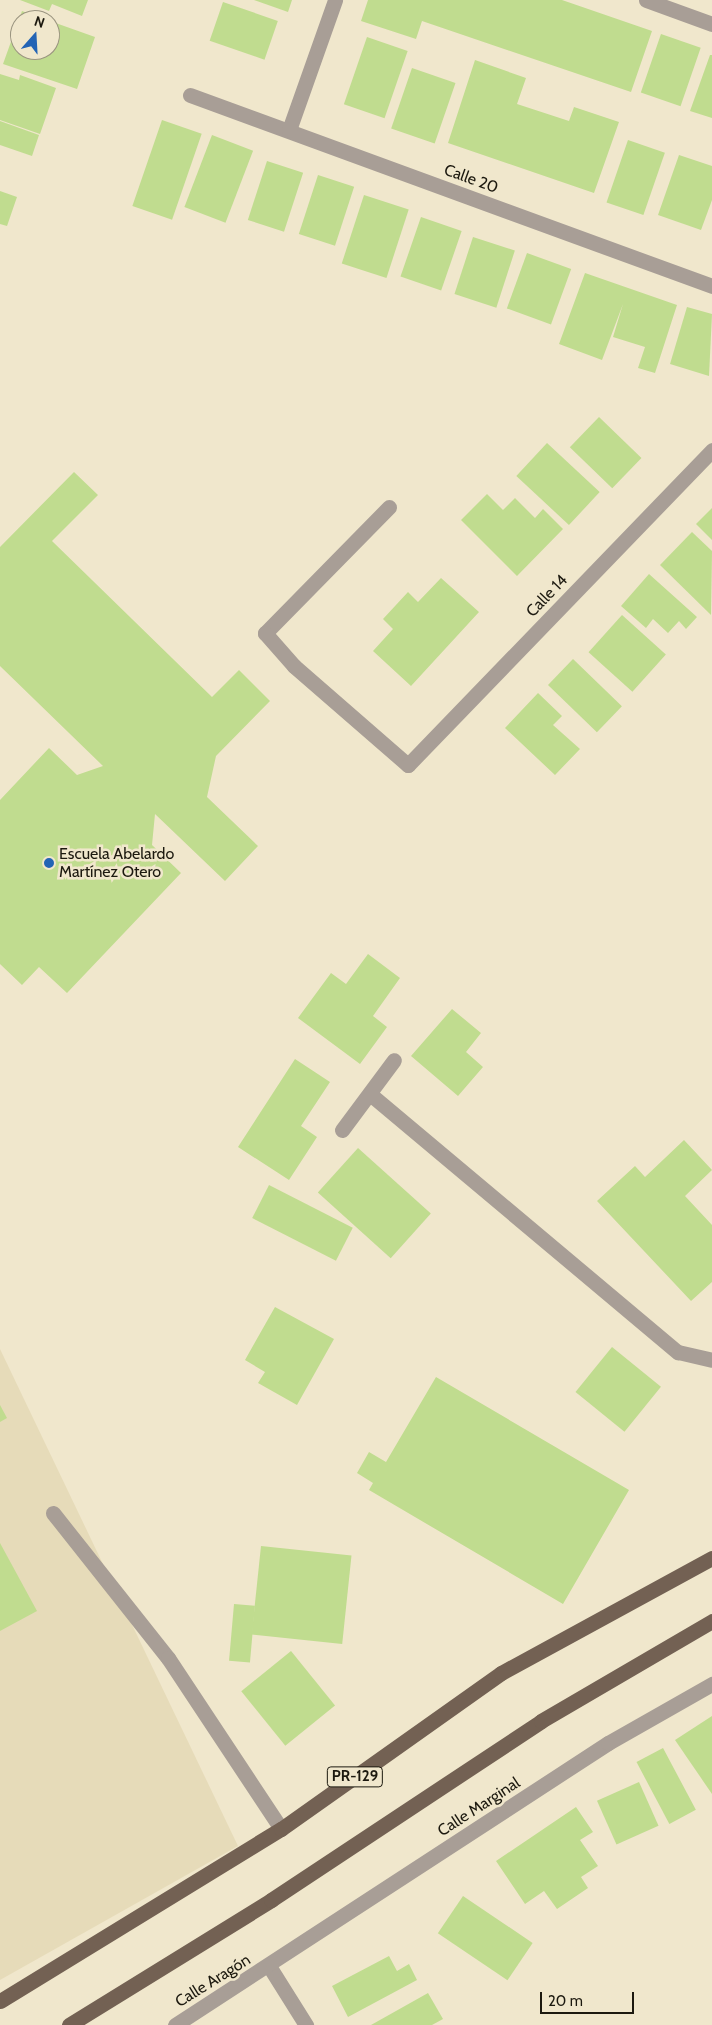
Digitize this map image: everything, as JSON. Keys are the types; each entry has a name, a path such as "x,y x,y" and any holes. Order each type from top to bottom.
{"main road":[{"name":"PR-129","path":"0,2001 281,1829 501,1673 712,1558"},
{"path":"69,2025 271,1900 541,1722 712,1621"}],"street":[{"path":"290,130 335,0"},
{"path":"646,0 712,24"},
{"name":"Calle 20","path":"190,94 712,286"},
{"name":"Calle 14","path":"389,507 265,634 294,666 408,765 712,450"},
{"path":"342,1130 394,1060"},
{"path":"370,1094 678,1352 712,1360"},
{"path":"53,1514 168,1658 281,1829"},
{"name":"Calle Marginal","path":"269,1966 608,1743 712,1684"},
{"path":"269,1966 306,2025"},
{"name":"Calle Aragón","path":"175,2025 269,1966"}],"shaded area":[{"path":"0,1349 238,1846 0,1980"}],"building":[{"path":"20,0 88,0 82,16 52,4 49,10"},
{"path":"254,0 292,0 288,12"},
{"path":"368,0 562,0 652,31 631,92 422,21 416,39 361,21"},
{"path":"223,2 278,21 264,60 210,41"},
{"path":"60,25 95,37 77,89 3,64 10,44 10,60 60,60"},
{"path":"661,34 701,48 681,106 641,93"},
{"path":"367,37 408,51 385,118 344,104"},
{"path":"710,55 712,55 712,118 690,111"},
{"path":"475,60 526,78 517,104 569,121 574,107 619,122 594,193 448,143"},
{"path":"412,68 455,83 435,143 391,129"},
{"path":"0,74 19,80 20,75 56,88 40,134 0,120"},
{"path":"162,120 202,134 172,220 132,206"},
{"path":"0,121 39,135 32,156 0,145"},
{"path":"212,135 253,151 225,223 184,207"},
{"path":"628,140 665,153 643,215 607,202"},
{"path":"679,155 712,166 712,200 701,230 658,215"},
{"path":"267,161 303,173 284,232 248,220"},
{"path":"318,175 354,187 335,246 299,234"},
{"path":"0,191 17,197 7,226 0,224"},
{"path":"364,195 409,210 386,278 342,263"},
{"path":"421,217 462,231 441,291 400,277"},
{"path":"473,237 515,251 496,308 454,294"},
{"path":"527,253 571,269 551,325 507,308"},
{"path":"585,273 677,305 655,373 638,368 645,347 613,337 623,304 602,360 559,344"},
{"path":"687,307 712,314 709,376 670,364"},
{"path":"599,417 641,458 612,488 570,447"},
{"path":"547,443 600,492 569,525 516,476"},
{"path":"74,472 98,495 52,541 212,697 239,670 270,701 216,756 207,797 258,846 225,881 155,814 152,845 181,873 67,993 39,967 22,985 0,964 0,800 49,748 77,775 103,766 0,666 0,547"},
{"path":"487,494 503,510 515,498 535,518 543,509 563,529 517,576 461,520"},
{"path":"712,508 712,540 696,524"},
{"path":"692,532 712,551 711,615 660,565"},
{"path":"649,574 697,617 686,629 679,621 668,633 653,619 646,628 621,606"},
{"path":"441,578 479,612 411,686 373,651 393,629 383,619 408,592 418,602"},
{"path":"622,615 666,654 632,692 589,652"},
{"path":"573,659 622,706 597,732 548,685"},
{"path":"538,693 562,716 553,725 580,749 555,775 505,728"},
{"path":"368,954 400,978 373,1016 387,1027 360,1064 298,1018 331,973 346,984"},
{"path":"452,1009 481,1033 466,1052 483,1067 458,1096 411,1056"},
{"path":"295,1059 330,1082 301,1126 317,1137 289,1180 238,1147"},
{"path":"684,1140 712,1170 685,1196 712,1225 712,1282 691,1301 597,1201 635,1166 645,1177"},
{"path":"358,1148 431,1214 391,1258 318,1193"},
{"path":"269,1185 353,1228 336,1261 252,1218"},
{"path":"275,1307 334,1339 297,1405 258,1383 265,1372 245,1360"},
{"path":"612,1347 661,1387 624,1432 575,1392"},
{"path":"436,1377 629,1490 563,1604 369,1490 373,1483 357,1473 369,1452 386,1462"},
{"path":"0,1405 7,1418 0,1422"},
{"path":"0,1543 37,1611 0,1631"},
{"path":"261,1546 352,1556 342,1644 252,1635"},
{"path":"234,1604 255,1606 250,1663 229,1661"},
{"path":"291,1651 335,1705 285,1746 241,1691"},
{"path":"712,1716 712,1794 675,1740"},
{"path":"663,1748 696,1810 669,1824 637,1762"},
{"path":"639,1782 659,1826 617,1845 597,1801"},
{"path":"576,1807 593,1832 580,1840 598,1866 581,1877 588,1888 557,1909 544,1891 525,1904 496,1861"},
{"path":"463,1896 533,1943 507,1980 438,1933"},
{"path":"389,1956 397,1971 409,1964 417,1980 348,2017 332,1986"},
{"path":"428,1993 443,2019 432,2025 371,2025"}],"place":[{"name":"Escuela Abelardo Martínez Otero","path":"49,863"}]}
